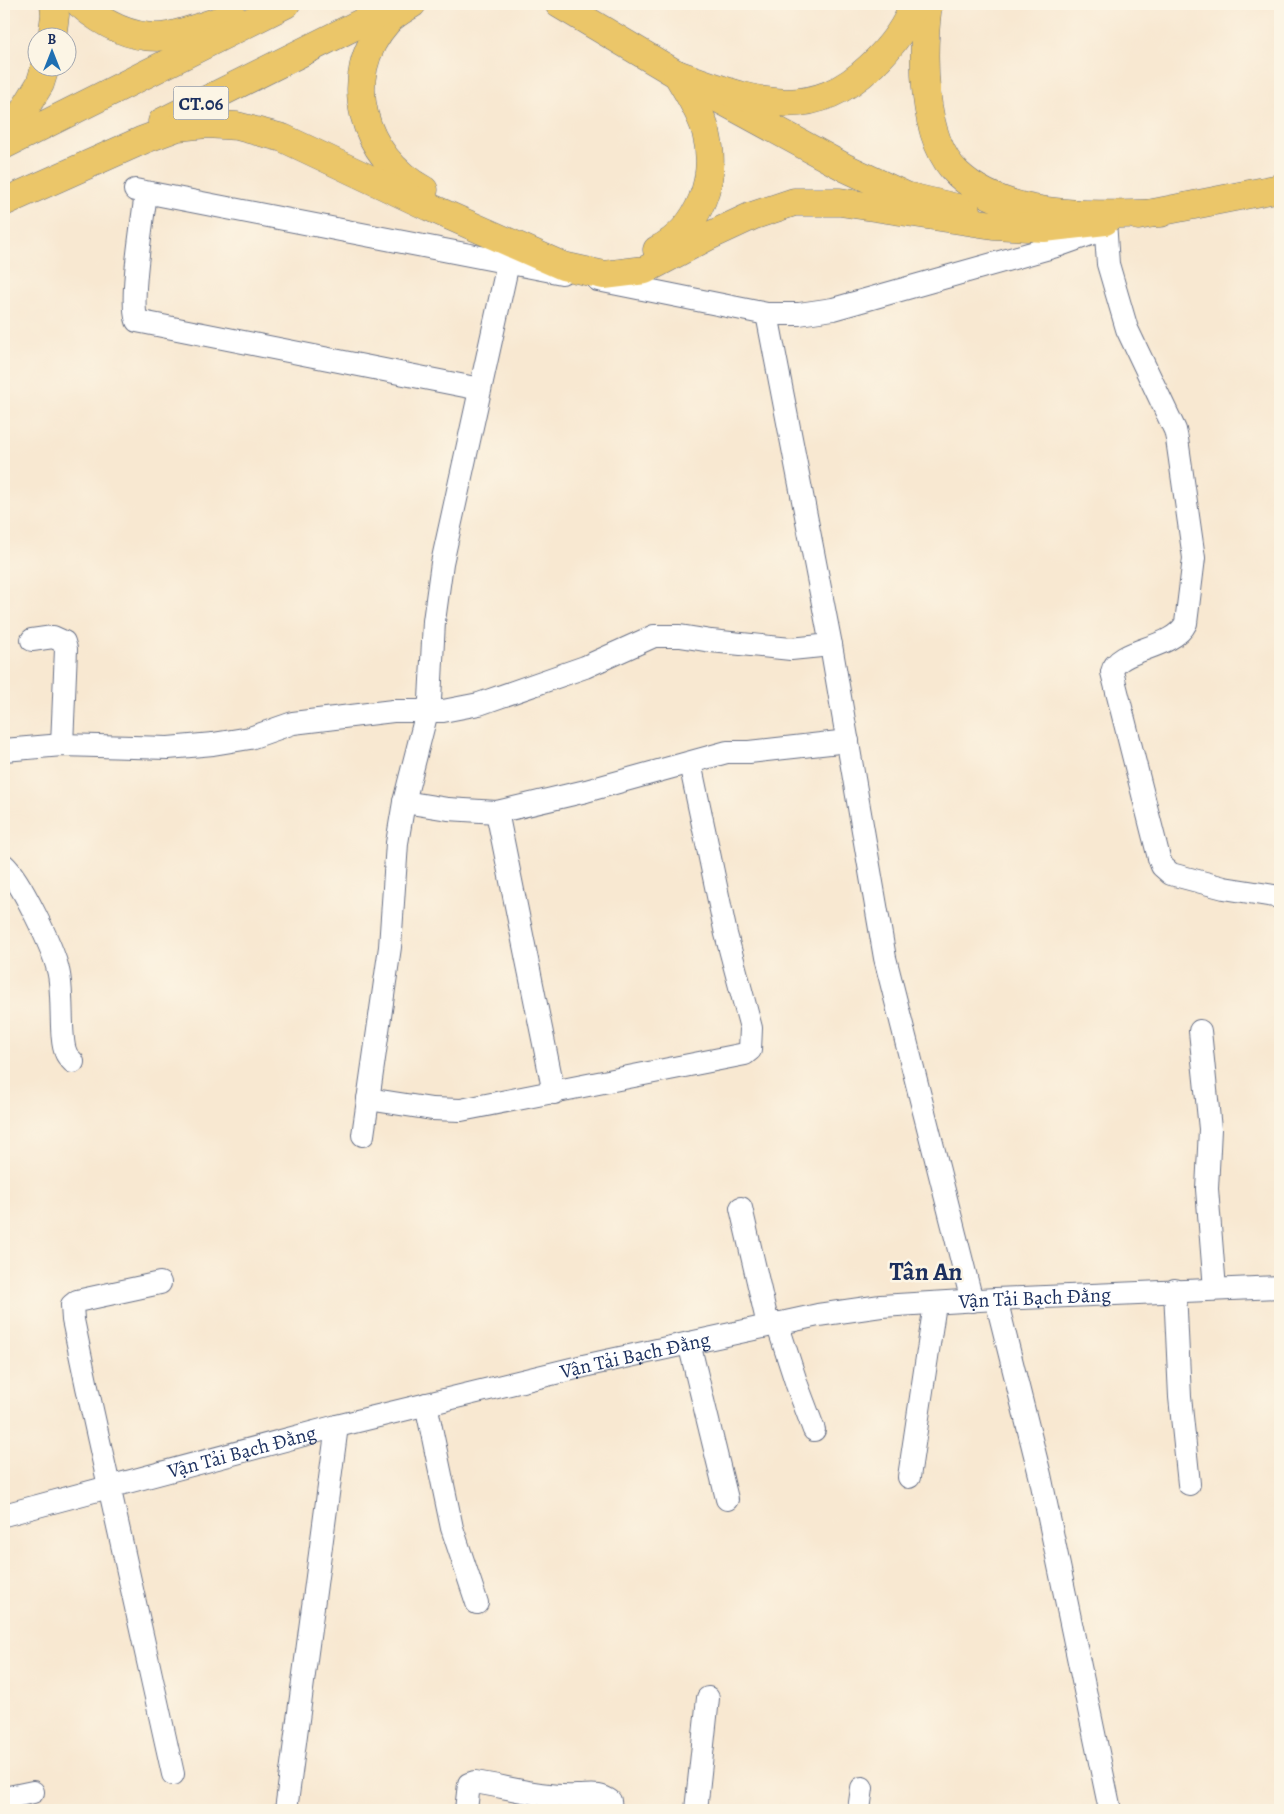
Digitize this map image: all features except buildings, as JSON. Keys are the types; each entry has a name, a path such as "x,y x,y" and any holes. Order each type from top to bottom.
{"main road":[{"path":"53,28 54,4"},
{"path":"80,4 97,18 128,32 158,37 208,24 266,4"},
{"name":"CT.06","path":"4,144 286,4"},
{"name":"CT.06","path":"4,201 399,4"},
{"path":"412,4 387,21 370,48 362,78 361,102 369,133 384,159 405,180 434,195 567,254 605,263 641,258 671,243 694,218 707,190 710,158 706,131 677,74"},
{"path":"559,4 816,153 906,196 985,214 1051,222 1105,221"},
{"path":"677,74 737,94 781,104 818,100 857,80 888,50 914,4"},
{"path":"928,4 924,66 926,98 933,126 944,154 956,173 978,190 1018,205 1055,212 1091,214 1161,213"},
{"path":"4,126 21,115 42,78"},
{"path":"4,201 143,140 178,127 206,124 237,126 269,133 298,144 427,206 564,266 604,275 645,270 709,236 752,216 794,202 840,202 993,225 1044,228 1161,213 1280,188"}],"street":[{"path":"480,389 137,321 134,315 140,192 767,314 799,314 834,309 1060,245 1091,234 1105,221"},
{"path":"1105,221 1108,264 1127,329 1175,430 1185,486 1194,558 1186,623 1182,632 1168,641 1119,662 1113,667 1112,672 1159,858 1162,866 1171,874 1224,888 1280,898"},
{"path":"363,1135 390,947 398,843 404,802 416,746 428,711 434,621 442,563 508,263"},
{"path":"767,314 831,646 885,958 972,1302"},
{"path":"4,750 62,745 168,748 250,738 293,723 393,711 443,711 479,704 585,667 654,636 680,636 791,649 831,646"},
{"path":"32,640 53,638 64,642 66,649 62,745"},
{"path":"404,802 448,809 497,812 690,763 726,752 749,752 848,741"},
{"path":"368,1099 432,1109 461,1110 745,1054 750,1050 752,1040 751,1028 726,934 690,763"},
{"path":"497,812 554,1093"},
{"path":"4,865 10,871 22,892 58,969 63,996 64,1047 73,1062"},
{"path":"1200,1031 1210,1129 1207,1189 1214,1288"},
{"path":"741,1208 773,1324 814,1430"},
{"path":"160,1282 77,1301 72,1305 73,1320 87,1387 173,1774"},
{"name":"Vận Tải Bạch Đằng","path":"4,1515 337,1426 773,1324 881,1306 1280,1286"},
{"path":"1175,1290 1180,1397 1189,1484"},
{"path":"996,1299 1040,1475 1110,1810"},
{"path":"909,1477 935,1304"},
{"path":"689,1343 726,1499"},
{"path":"426,1404 452,1528 477,1603"},
{"path":"286,1810 337,1426"},
{"path":"696,1810 708,1698"},
{"path":"466,1810 469,1784 474,1782 548,1794 576,1796 598,1794 610,1801 611,1810"},
{"path":"859,1810 862,1788"},
{"path":"4,1798 33,1792"}],"district":[{"name":"Tân An","path":"926,1271"}]}
